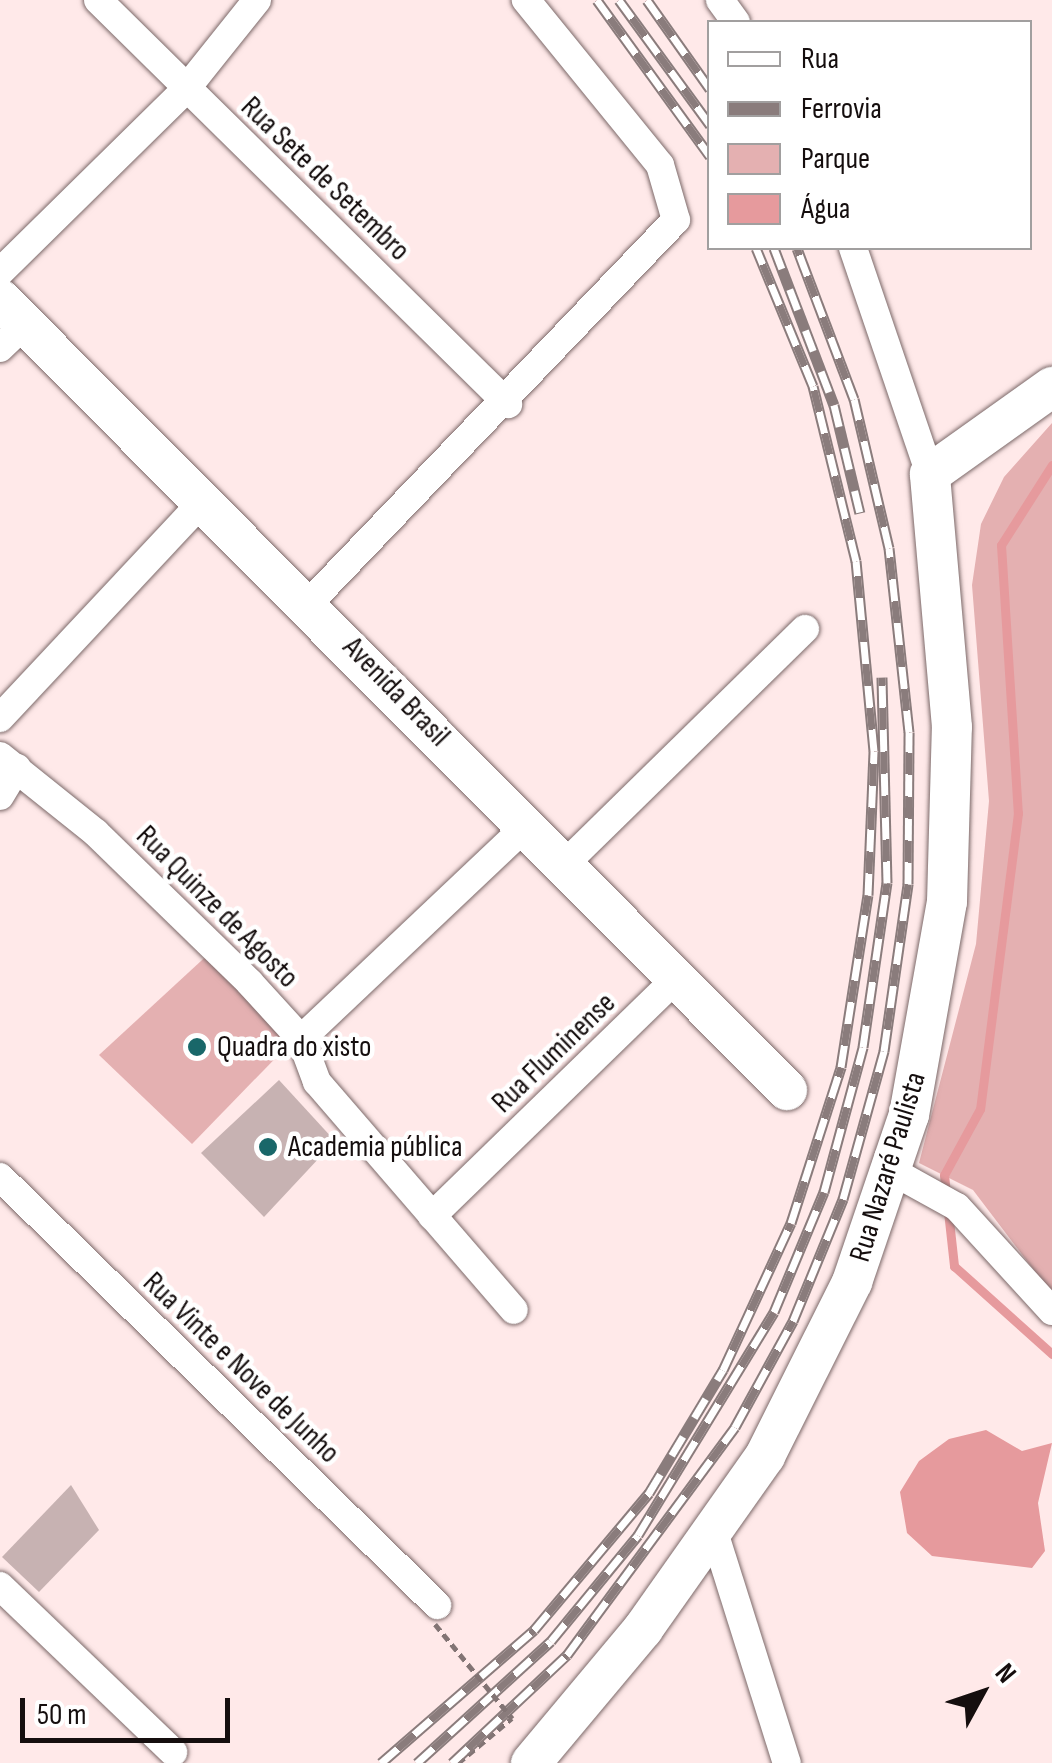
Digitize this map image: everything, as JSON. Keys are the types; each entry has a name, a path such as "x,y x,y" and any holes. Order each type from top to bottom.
{"main road":[{"name":"Avenida Brasil","path":"8,324 205,499 310,602 787,1090"},
{"path":"930,474 1052,387"},
{"name":"Rua Nazaré Paulista","path":"531,1763 714,1532 814,1370 906,1178 953,829 943,560 930,474"}],"street":[{"name":"Rua Sete de Setembro","path":"98,0 508,404"},
{"path":"0,272 186,89 257,0"},
{"path":"310,602 508,404 668,233 676,209 660,164 526,0"},
{"path":"854,250 930,474"},
{"path":"0,718 205,499"},
{"path":"565,864 805,629"},
{"path":"0,796 8,762"},
{"name":"Rua Quinze de Agosto","path":"8,762 192,922 300,1039 317,1082 514,1310"},
{"path":"300,1039 526,826"},
{"name":"Rua Fluminense","path":"432,1216 677,978"},
{"name":"Rua Vinte e Nove de Junho","path":"0,1178 436,1614"},
{"path":"906,1178 957,1206 1052,1311"},
{"path":"714,1532 788,1763"},
{"path":"0,1586 172,1752"}],"path":[{"path":"436,1614 512,1718 458,1763"}],"green space":[{"path":"1052,423 1052,1294 973,1190 919,1163 976,944 989,801 972,585 981,524 1004,477"},
{"name":"Quadra do xisto","path":"214,949 294,1039 192,1144 99,1055"}],"water":[{"path":"986,1430 1022,1451 1052,1443 1038,1503 1045,1551 1032,1568 932,1556 907,1533 900,1492 919,1461 949,1439"}],"building":[{"name":"Academia pública","path":"279,1080 335,1141 264,1217 201,1153"},
{"path":"71,1485 99,1530 39,1592 2,1557"}],"waterway":[{"path":"1052,465 1001,545 1018,813 980,1109 944,1175 954,1266 1052,1354"}],"railway":[{"path":"597,0 707,152"},
{"path":"619,0 707,121"},
{"path":"647,0 707,85"},
{"path":"381,1763 534,1630 649,1493 723,1370 791,1223 841,1067 868,895 874,751 856,561 813,386 757,250"},
{"path":"775,250 834,405 860,513"},
{"path":"452,1763 567,1655 735,1427 793,1321 843,1199 884,1051 908,884 909,732 889,548 854,399 798,250"},
{"path":"417,1763 551,1641 638,1535 774,1312 824,1192 863,1047 887,883 882,677"}],"place":[{"name":"Quadra do xisto","path":"197,1047"},
{"name":"Academia pública","path":"268,1147"}]}
